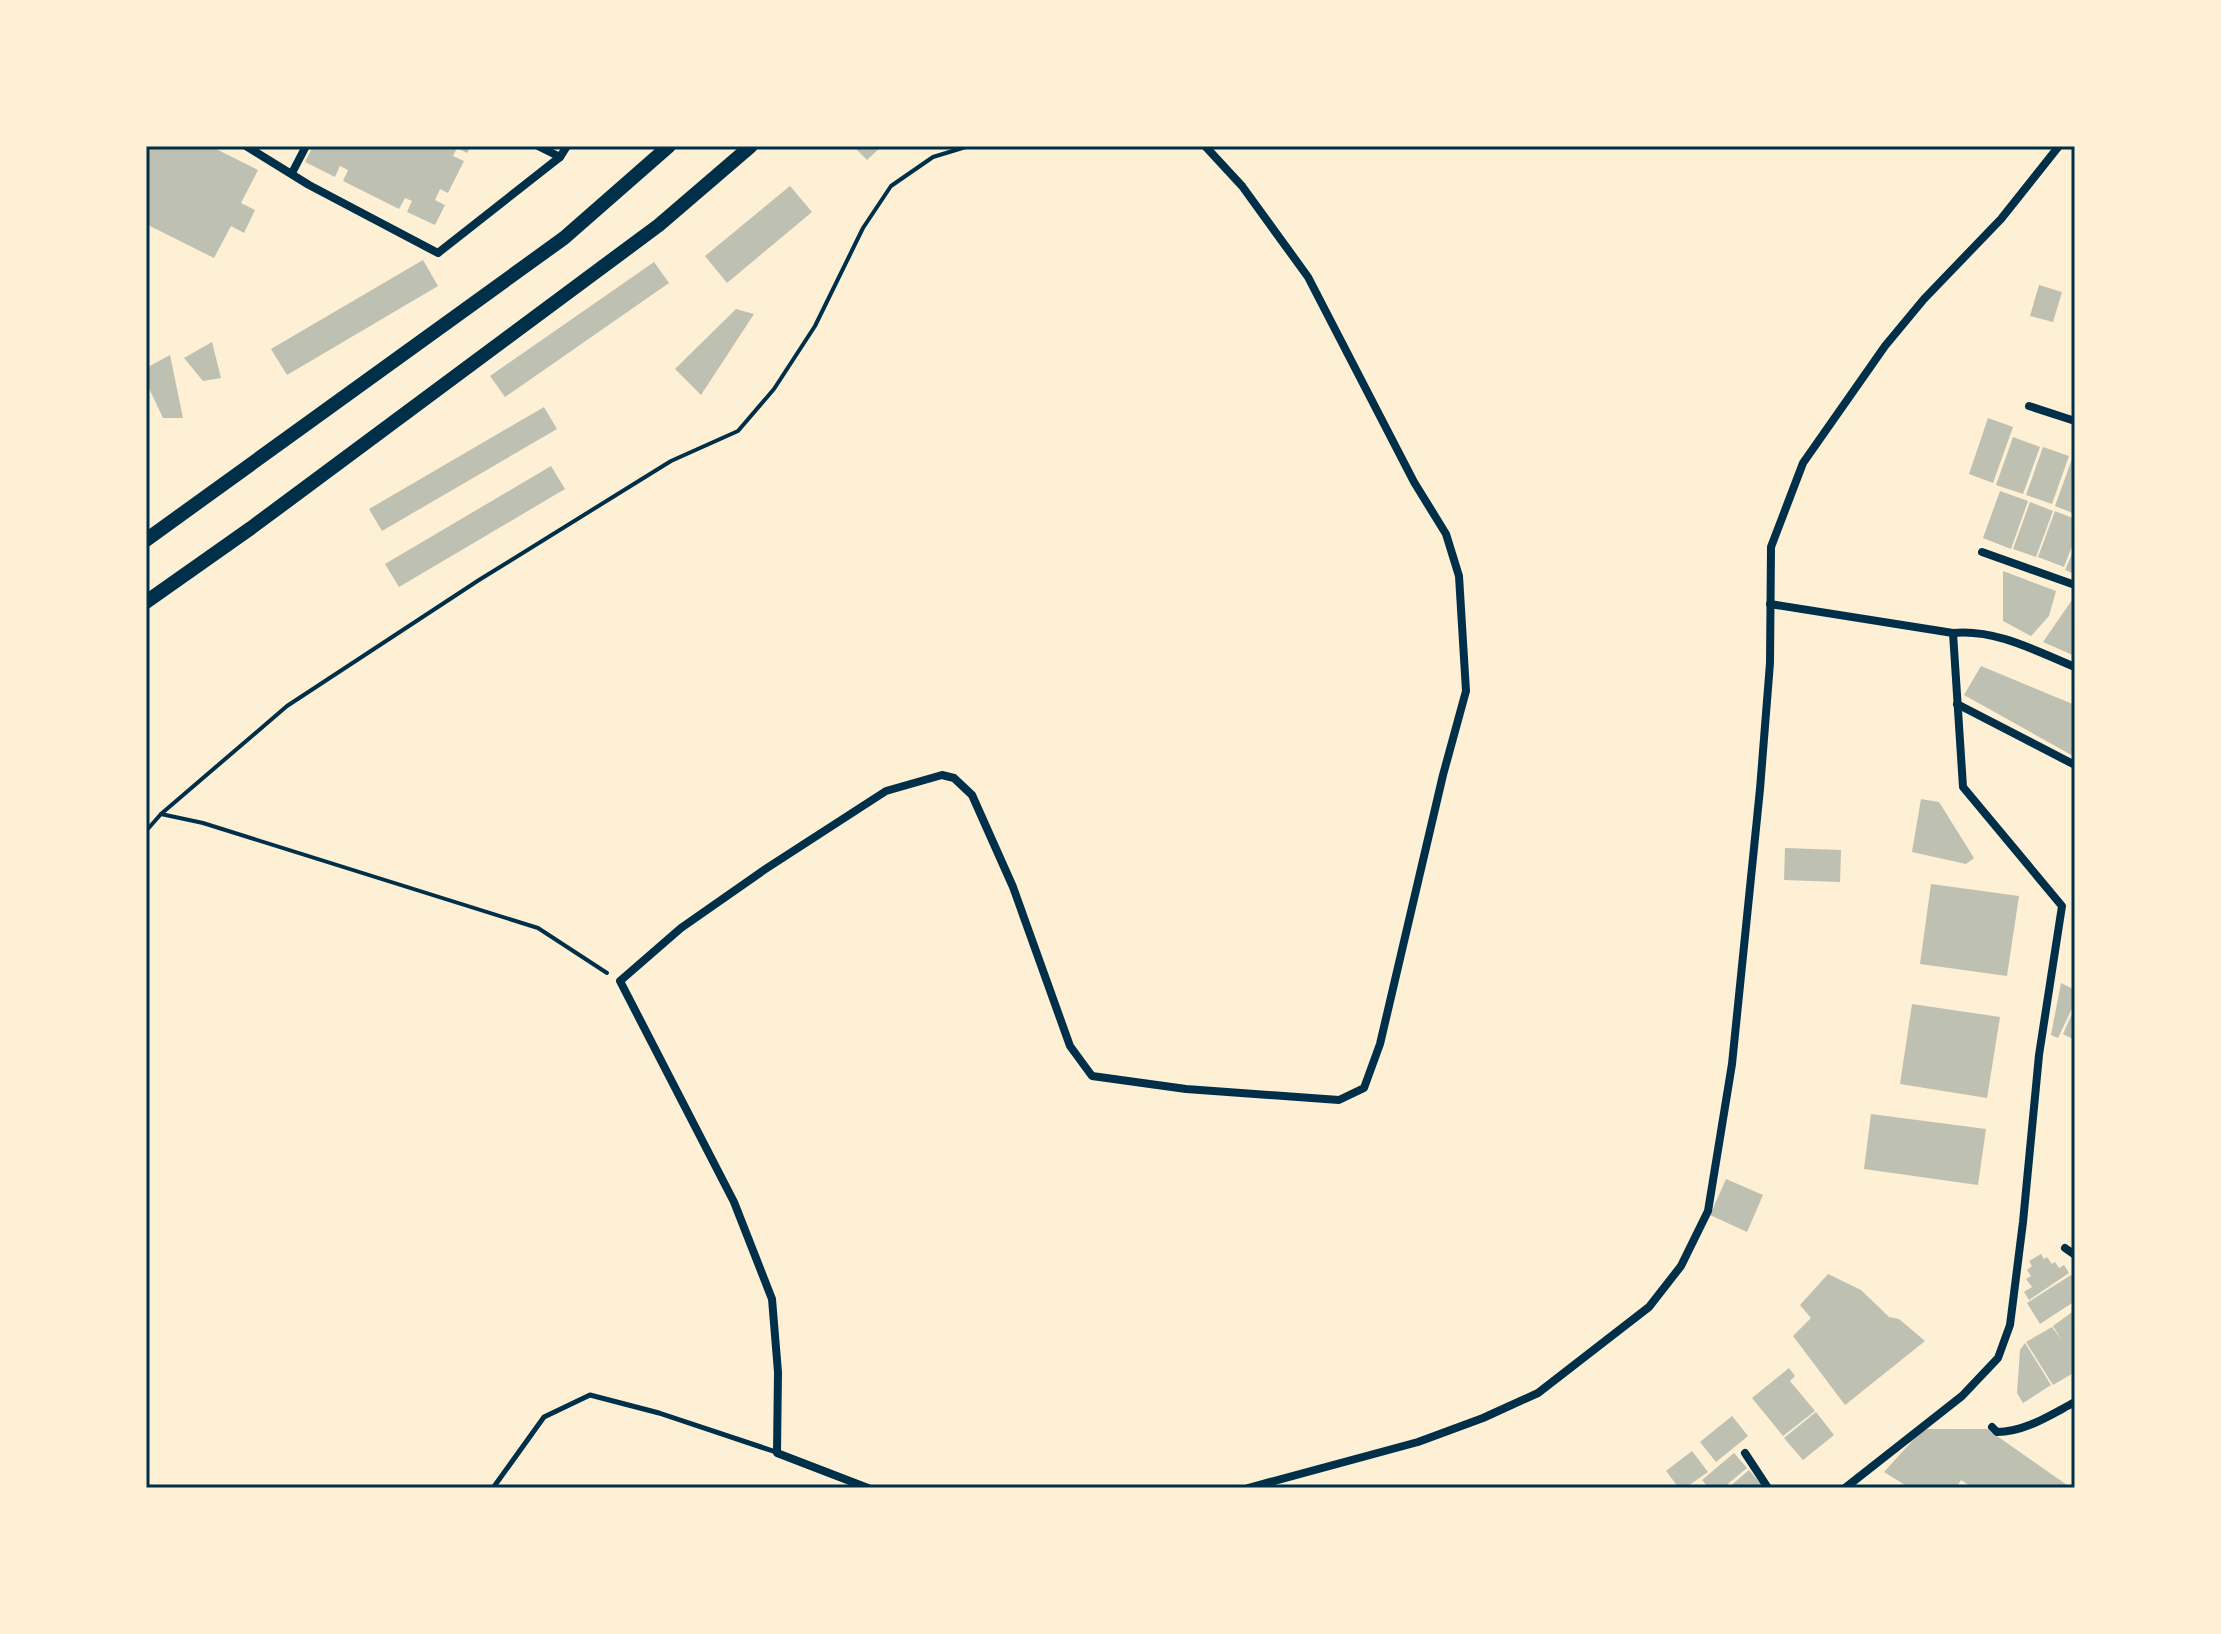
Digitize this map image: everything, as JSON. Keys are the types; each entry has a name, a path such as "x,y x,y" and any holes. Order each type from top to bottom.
{"street":[{"path":"246,146 309,185 438,253 560,157 567,146"},
{"path":"292,173 306,146"},
{"path":"538,146 560,157"},
{"path":"146,540 564,238 669,146"},
{"path":"146,602 251,528 659,225 751,146"},
{"path":"868,1488 777,1453 778,1372 772,1299 734,1202 620,981 693,920 886,791 942,775 954,778 972,795 1013,887 1070,1046 1092,1076 1186,1089 1339,1100 1364,1088 1380,1044 1443,775 1466,691 1459,576 1446,534 1414,482 1308,277 1242,186 1205,146"},
{"path":"1248,1488 1418,1442 1538,1393 1649,1307 1681,1266 1708,1211 1732,1064 1770,663 1771,547 1803,463 1885,346 1924,299 2001,219 2059,146"},
{"path":"2029,406 2075,421"},
{"path":"1982,552 2075,585"},
{"path":"1770,604 1953,633 1998,636 2075,667"},
{"path":"1845,1488 1962,1396 1998,1358 2010,1325 2039,1055 2062,906 1963,787 1953,633"},
{"path":"1957,704 2075,765"},
{"path":"2065,1248 2075,1255"},
{"path":"1992,1427 1997,1432 2010,1432 2030,1426 2075,1402"},
{"path":"1745,1453 1768,1488"}],"lane":[{"path":"493,1488 544,1417 590,1395 659,1413 777,1453"}],"path":[{"path":"146,831 161,814 287,706 479,580 671,461 738,431 774,389 815,326 863,228 891,186 933,157 969,146"},
{"path":"161,814 203,823 538,928 620,981"}],"building":[{"path":"146,146 210,146 258,170 241,203 255,210 244,233 231,226 214,258 146,224"},
{"path":"313,146 471,146 467,153 457,148 453,156 464,161 448,193 440,189 435,200 445,205 435,225 407,212 412,201 405,198 399,209 343,181 348,170 340,166 335,177 305,162"},
{"path":"853,146 882,146 867,160"},
{"path":"790,186 812,212 727,283 705,256"},
{"path":"423,260 438,286 287,375 271,349"},
{"path":"654,262 669,283 505,397 490,376"},
{"path":"2039,285 2062,292 2053,322 2030,316"},
{"path":"736,309 754,314 701,395 675,369"},
{"path":"212,342 221,378 203,381 184,358"},
{"path":"170,355 183,418 163,418 146,382 146,368"},
{"path":"544,407 557,429 382,531 369,509"},
{"path":"1988,418 2013,427 1993,483 1969,474"},
{"path":"2013,437 2040,447 2023,494 1996,485"},
{"path":"2043,447 2069,456 2052,504 2026,495"},
{"path":"2072,459 2075,460 2075,514 2055,506"},
{"path":"551,466 565,489 399,587 385,564"},
{"path":"2000,491 2028,501 2011,549 1983,538"},
{"path":"2030,502 2053,511 2036,557 2013,549"},
{"path":"2055,511 2075,519 2075,538 2064,567 2038,557"},
{"path":"2075,547 2075,574 2065,570"},
{"path":"2003,571 2056,591 2049,616 2031,636 2003,621"},
{"path":"2072,600 2075,602 2075,656 2043,642"},
{"path":"1981,666 2075,705 2075,757 1964,695"},
{"path":"1921,799 1939,802 1974,858 1966,864 1912,852"},
{"path":"1785,848 1841,850 1840,882 1784,880"},
{"path":"1931,884 2019,896 2007,976 1920,964"},
{"path":"2061,983 2075,990 2075,1002 2058,1038 2051,1035"},
{"path":"1912,1004 2000,1017 1987,1098 1900,1084"},
{"path":"2075,1007 2075,1040 2063,1034"},
{"path":"1871,1114 1986,1129 1978,1185 1864,1169"},
{"path":"1726,1179 1763,1195 1747,1232 1710,1215"},
{"path":"2041,1254 2059,1268 2064,1265 2069,1273 2029,1300 2024,1292 2032,1287 2026,1279 2031,1276 2027,1270 2032,1266 2029,1261"},
{"path":"1828,1274 1861,1290 1889,1317 1899,1319 1925,1341 1845,1405 1793,1336 1811,1318 1800,1305"},
{"path":"2071,1275 2075,1280 2075,1301 2040,1324 2027,1303"},
{"path":"2075,1310 2075,1372 2053,1385 2026,1342 2052,1327 2061,1339 2053,1326"},
{"path":"2025,1343 2051,1385 2023,1403 2017,1393 2020,1350"},
{"path":"1789,1368 1795,1376 1790,1381 1815,1411 1783,1436 1752,1398"},
{"path":"1816,1412 1834,1435 1803,1460 1784,1438"},
{"path":"1732,1416 1748,1436 1716,1462 1700,1442"},
{"path":"1923,1429 1987,1429 2067,1485 2064,1488 1973,1488 1961,1480 1956,1488 1910,1488 1884,1472"},
{"path":"1692,1451 1708,1472 1685,1488 1679,1488 1666,1471"},
{"path":"1734,1453 1747,1468 1723,1488 1709,1488 1702,1480"},
{"path":"1749,1470 1764,1488 1728,1488"}]}
